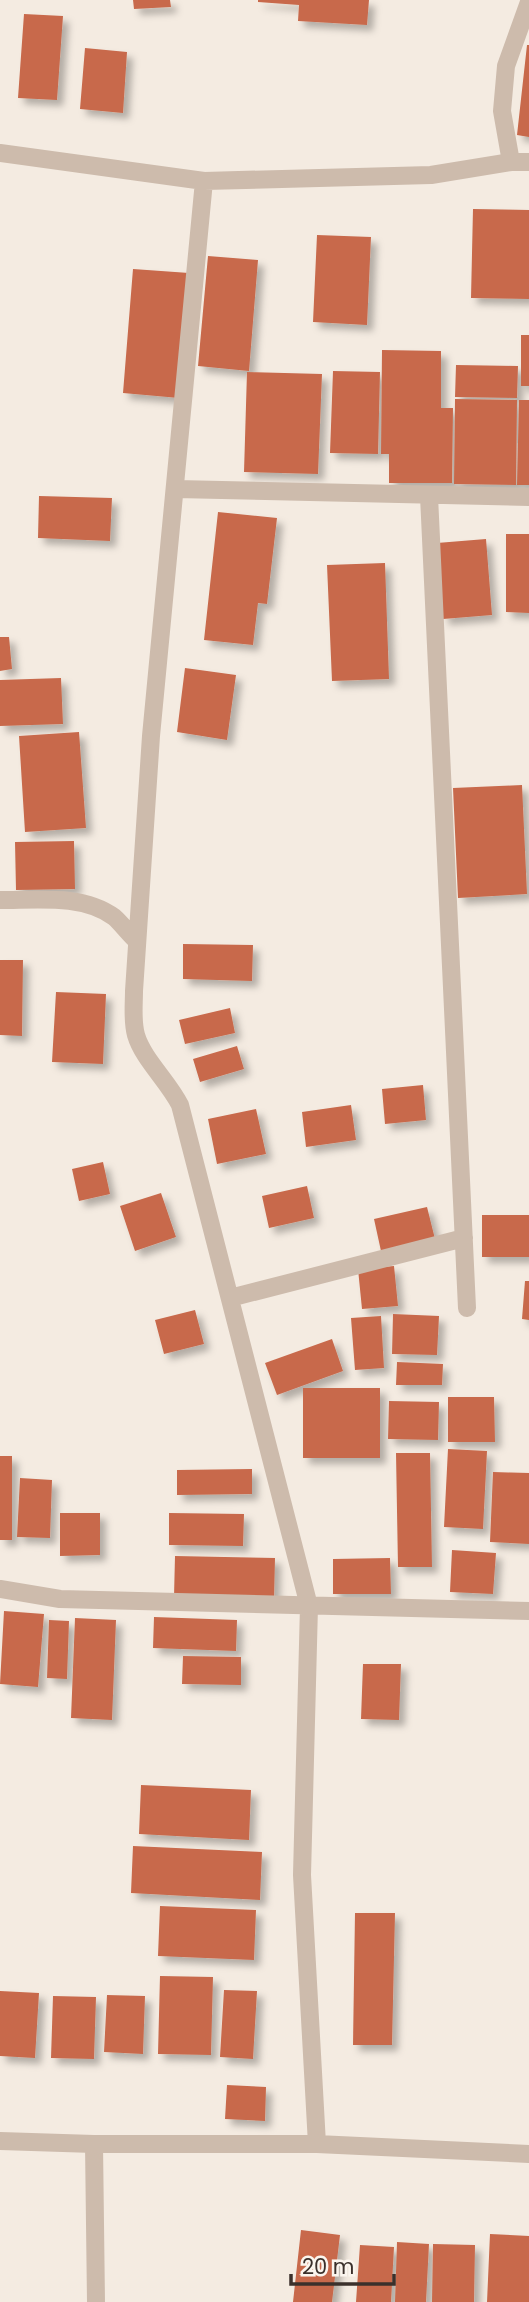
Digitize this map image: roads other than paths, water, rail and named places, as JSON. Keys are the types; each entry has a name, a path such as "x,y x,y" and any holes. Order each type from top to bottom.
{"street":[{"path":"511,162 502,111 506,66 529,2"},
{"path":"0,153 204,181 431,175 511,162 529,162"},
{"path":"204,181 151,736 134,1023 137,1038 145,1054 171,1087 180,1105 309,1606 302,1875 317,2144"},
{"path":"176,489 529,497"},
{"path":"429,496 467,1308"},
{"path":"0,900 69,901 99,909 115,918 137,941"},
{"path":"230,1298 464,1238"},
{"path":"0,1589 60,1599 529,1611"},
{"path":"0,2141 94,2144 317,2144 529,2154"},
{"path":"94,2144 96,2302"}]}
